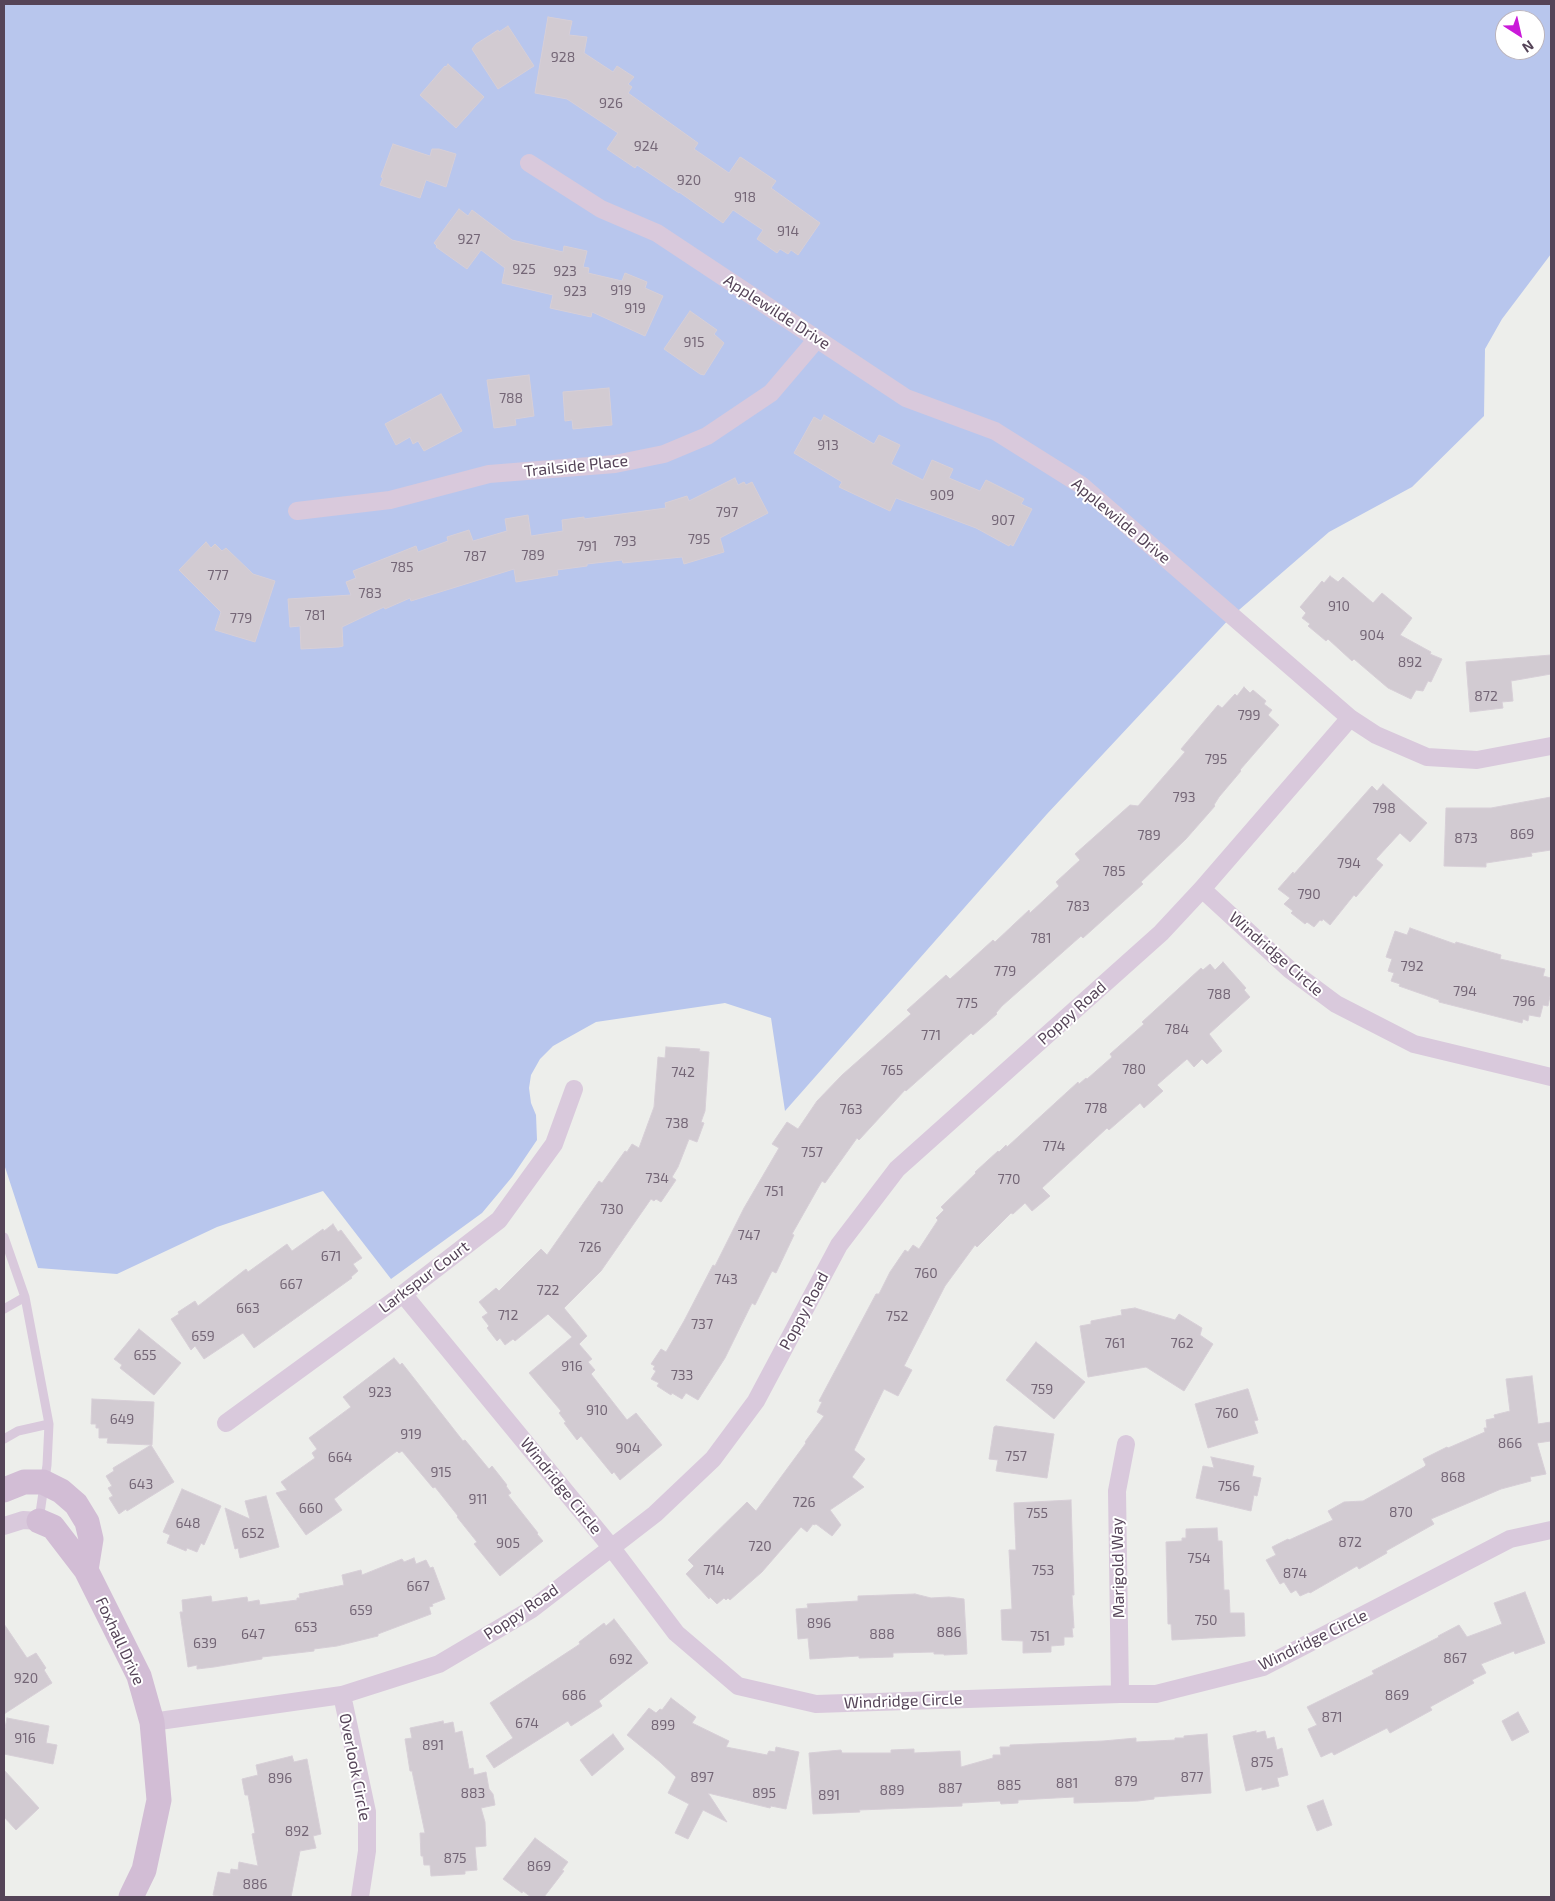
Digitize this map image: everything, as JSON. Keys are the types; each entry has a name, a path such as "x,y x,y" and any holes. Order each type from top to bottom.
{"street":[{"name":"Applewilde Drive","path":"530,163 601,209 657,233 906,398 995,431 1081,485 1350,718 1376,735 1427,757 1477,760 1551,746"},
{"name":"Trailside Place","path":"297,511 390,500 489,474 615,464 664,454 707,436 771,392 817,339"},
{"name":"Poppy Road","path":"152,1722 342,1695 439,1664 532,1609 654,1514 713,1459 756,1401 839,1245 897,1169 1161,933 1202,889 1350,718"},
{"name":"Windridge Circle","path":"1202,889 1289,969 1336,1004 1414,1044 1551,1077"},
{"name":"Larkspur Court","path":"226,1423 403,1294 499,1220 554,1144 574,1089"},
{"name":"Windridge Circle","path":"403,1294 610,1547 676,1633 738,1686 816,1704 1156,1694 1263,1667 1510,1539 1551,1530"},
{"name":"Marigold Way","path":"1120,1694 1117,1491 1126,1444"},
{"path":"4,1490 24,1482 43,1482 61,1491 76,1504 87,1522 91,1539 86,1570"},
{"path":"4,1526 23,1520 39,1520"},
{"name":"Foxhall Drive","path":"39,1520 52,1527 86,1570 138,1676 152,1722 159,1800 144,1870 130,1897"},
{"name":"Overlook Circle","path":"342,1695 367,1812 367,1851 360,1897"}],"lane":[{"path":"4,1237 26,1297 49,1424 39,1520"},
{"path":"4,1309 26,1297"},
{"path":"4,1438 18,1431 49,1424"}],"shaded area":[{"path":"4,4 1551,4 1551,254 1502,319 1485,349 1484,416 1412,487 1329,532 1232,616 1047,814 785,1111 771,1018 725,1003 596,1022 553,1046 540,1059 531,1075 529,1088 531,1103 536,1115 537,1140 512,1177 482,1213 391,1279 323,1191 217,1227 117,1274 38,1268 4,1164"}],"building":[{"path":"548,17 572,21 569,35 587,37 584,53 613,72 617,66 634,77 628,84 632,87 628,93 698,143 694,149 729,173 740,157 776,181 771,188 820,223 798,255 791,250 788,254 780,249 777,253 757,239 763,230 733,210 723,223 637,165 635,168 607,149 618,133 567,99 535,93"},
{"path":"508,26 534,66 498,89 472,49 476,44"},
{"path":"448,64 484,97 456,128 420,95"},
{"path":"393,144 430,156 432,149 456,154 446,187 426,180 420,198 380,185"},
{"path":"459,209 468,216 472,210 512,240 563,252 564,246 587,251 583,267 589,268 588,273 622,281 625,273 647,282 645,288 663,296 645,336 592,312 591,317 550,308 553,295 502,283 505,268 481,250 467,269 436,247 434,243"},
{"path":"690,311 717,330 714,334 724,343 704,375 664,349"},
{"path":"529,375 534,416 515,419 516,425 494,428 487,380"},
{"path":"609,388 612,425 573,429 572,420 565,421 563,392"},
{"path":"441,394 462,431 424,451 418,441 413,444 410,437 396,445 385,424"},
{"path":"824,415 874,444 879,435 900,445 891,464 923,480 932,460 953,469 949,478 980,491 986,480 1024,499 1021,504 1032,509 1013,546 1010,544 1009,546 976,528 896,498 890,511 839,487 842,482 794,453 814,417 821,421"},
{"path":"735,478 738,485 744,482 746,485 752,482 768,513 720,538 724,552 684,564 682,557 623,563 622,560 587,564 587,566 557,570 558,575 516,582 514,569 411,601 410,598 385,609 384,607 342,627 343,646 339,647 301,649 300,626 290,627 288,599 351,595 346,582 356,578 353,571 416,546 418,552 448,541 447,537 469,530 473,541 507,531 505,519 528,515 531,536 563,531 562,520 584,517 584,519 666,508 665,503 687,496 689,501"},
{"path":"206,542 211,548 215,544 222,551 226,548 253,574 275,581 255,642 215,630 221,612 179,570"},
{"path":"1330,576 1338,582 1343,577 1373,603 1382,593 1412,618 1400,635 1431,652 1430,654 1442,659 1431,682 1428,681 1423,691 1416,690 1411,699 1388,688 1354,659 1352,661 1328,639 1326,641 1308,626 1310,624 1302,618 1306,613 1300,607 1322,581 1324,583"},
{"path":"1551,655 1551,674 1511,681 1513,701 1502,702 1503,708 1470,712 1466,662"},
{"path":"1244,687 1250,693 1253,690 1266,701 1264,704 1272,710 1268,715 1279,725 1240,770 1219,797 1215,806 1186,839 1141,882 1143,884 1083,938 1081,936 1002,1006 997,1014 973,1035 971,1033 905,1090 859,1140 857,1138 825,1183 822,1181 792,1234 794,1235 776,1273 772,1271 755,1305 752,1303 725,1358 698,1400 686,1393 682,1399 672,1393 671,1395 657,1386 659,1383 651,1379 656,1371 653,1369 655,1366 651,1364 661,1349 666,1352 713,1265 715,1266 744,1208 779,1148 772,1144 787,1122 798,1129 817,1101 842,1075 911,1014 907,1010 946,975 950,979 993,940 995,942 1029,910 1030,913 1059,886 1056,882 1080,860 1075,854 1130,805 1138,806 1185,752 1181,749 1218,705 1222,708 1235,694 1237,696"},
{"path":"1383,784 1427,823 1410,842 1400,833 1376,859 1383,865 1356,897 1354,895 1330,925 1323,919 1314,927 1307,922 1305,924 1291,913 1293,911 1284,904 1290,898 1278,889 1293,872 1294,874 1372,786 1377,791"},
{"path":"1551,797 1551,850 1531,853 1532,856 1486,863 1486,867 1444,866 1446,808 1491,808"},
{"path":"1410,928 1455,944 1456,942 1501,955 1500,959 1545,969 1543,976 1551,978 1548,1006 1543,1005 1540,1017 1529,1015 1528,1021 1523,1019 1522,1023 1439,1002 1439,1000 1399,986 1400,984 1391,981 1394,973 1388,971 1392,959 1386,957 1395,931 1407,935"},
{"path":"1223,962 1246,988 1244,990 1250,997 1209,1034 1222,1051 1207,1064 1202,1059 1194,1067 1187,1059 1157,1085 1163,1091 1144,1108 1140,1103 1109,1130 1107,1128 1042,1188 1050,1196 1032,1211 1025,1203 1013,1214 1011,1213 977,1247 975,1245 945,1286 904,1366 912,1370 898,1396 884,1389 854,1450 865,1459 852,1477 864,1487 830,1510 841,1525 832,1536 816,1524 813,1524 807,1532 801,1527 762,1572 730,1600 724,1598 717,1604 710,1597 709,1599 686,1574 694,1566 688,1560 747,1502 756,1511 806,1443 824,1416 817,1412 822,1402 819,1401 876,1294 879,1294 890,1272 905,1250 908,1252 913,1245 919,1249 938,1220 936,1218 944,1210 941,1207 998,1151 1006,1145 1007,1147 1078,1082 1079,1084 1087,1079 1112,1057 1110,1054 1144,1024 1142,1022 1201,968 1203,970 1210,964 1215,970"},
{"path":"666,1047 700,1049 699,1051 709,1052 705,1111 701,1122 704,1123 697,1142 689,1139 672,1177 676,1180 661,1202 651,1199 601,1271 564,1308 587,1336 579,1344 592,1359 588,1362 595,1370 591,1374 627,1420 636,1413 662,1445 620,1480 614,1472 612,1474 581,1436 577,1440 564,1423 566,1422 559,1413 561,1411 529,1373 572,1337 548,1314 515,1341 513,1339 505,1345 500,1338 497,1341 487,1328 489,1326 482,1317 488,1313 479,1302 496,1288 499,1291 541,1249 547,1255 599,1181 602,1183 632,1144 639,1148 654,1107 658,1057 665,1058"},
{"path":"333,1224 338,1232 341,1230 362,1258 353,1264 358,1271 352,1278 254,1348 243,1333 204,1359 195,1346 191,1350 171,1319 179,1314 178,1312 195,1301 198,1306 246,1269 248,1272 287,1244 292,1251"},
{"path":"1135,1308 1175,1320 1179,1314 1202,1328 1200,1335 1213,1344 1184,1391 1146,1367 1088,1377 1080,1326 1091,1324 1091,1321 1122,1315 1121,1310"},
{"path":"139,1329 181,1363 154,1395 120,1368 122,1365 114,1359"},
{"path":"1036,1342 1085,1382 1054,1419 1006,1380"},
{"path":"394,1358 400,1365 402,1363 463,1441 465,1440 489,1469 492,1466 507,1485 511,1493 508,1495 543,1541 500,1576 474,1544 477,1542 458,1516 435,1487 433,1488 402,1451 399,1453 397,1451 334,1499 342,1510 306,1535 276,1493 287,1490 281,1482 315,1458 312,1453 317,1449 309,1438 351,1407 343,1397"},
{"path":"1532,1376 1538,1424 1551,1422 1551,1441 1537,1443 1546,1474 1530,1477 1531,1481 1501,1489 1431,1519 1434,1524 1386,1551 1387,1553 1359,1569 1357,1566 1310,1593 1300,1596 1296,1590 1291,1593 1284,1582 1280,1584 1266,1560 1276,1555 1272,1547 1333,1520 1328,1511 1344,1502 1363,1501 1424,1467 1426,1465 1423,1459 1485,1432 1484,1428 1487,1428 1486,1420 1495,1418 1494,1415 1510,1411 1506,1379"},
{"path":"1248,1389 1258,1420 1254,1421 1258,1433 1208,1448 1195,1404"},
{"path":"92,1399 154,1402 152,1445 107,1443 108,1438 99,1438 99,1428 96,1428 96,1424 91,1424"},
{"path":"994,1427 1054,1434 1047,1478 996,1471 998,1460 989,1459"},
{"path":"151,1445 174,1482 119,1514 109,1498 113,1496 108,1488 112,1486 106,1476 114,1471 113,1468"},
{"path":"1211,1457 1254,1466 1252,1476 1261,1478 1257,1496 1254,1495 1251,1511 1196,1498 1203,1466 1214,1468"},
{"path":"182,1489 221,1506 204,1545 201,1543 197,1552 187,1548 186,1551 167,1543 170,1535 163,1532"},
{"path":"266,1496 279,1547 240,1558 238,1548 235,1549 225,1508 250,1519 245,1501"},
{"path":"1071,1500 1074,1595 1072,1595 1073,1637 1064,1637 1064,1645 1051,1646 1051,1652 1023,1653 1023,1641 1002,1640 1001,1610 1012,1609 1009,1550 1016,1550 1014,1503"},
{"path":"1217,1528 1218,1541 1222,1541 1224,1590 1229,1590 1230,1613 1244,1613 1245,1636 1172,1640 1171,1624 1168,1624 1166,1542 1182,1541 1182,1538 1186,1538 1186,1529"},
{"path":"414,1558 416,1564 426,1560 430,1568 433,1567 445,1599 429,1607 431,1614 378,1634 378,1636 337,1646 314,1649 314,1651 262,1657 262,1659 214,1667 197,1669 197,1665 188,1667 180,1612 183,1612 182,1600 211,1596 212,1602 247,1597 248,1602 259,1600 260,1605 297,1600 297,1598 300,1598 299,1594 344,1585 342,1575 361,1570 362,1575 402,1559 404,1562"},
{"path":"1525,1592 1545,1643 1515,1654 1514,1651 1481,1664 1486,1673 1472,1680 1474,1683 1430,1707 1432,1710 1390,1733 1387,1728 1334,1755 1332,1752 1321,1757 1308,1729 1317,1725 1307,1707 1374,1674 1372,1671 1459,1625 1467,1637 1502,1624 1494,1603"},
{"path":"915,1594 931,1598 949,1597 964,1599 967,1654 944,1655 934,1654 934,1652 893,1653 893,1657 859,1658 859,1656 810,1659 808,1638 798,1639 796,1609 808,1608 807,1604 858,1601 858,1596"},
{"path":"614,1619 648,1663 599,1701 602,1706 571,1726 568,1721 494,1768 486,1756 513,1738 490,1703 580,1644 579,1642 604,1623 606,1626"},
{"path":"4,1624 27,1658 36,1653 46,1668 44,1670 52,1683 4,1714"},
{"path":"671,1698 696,1717 692,1723 729,1741 726,1747 767,1755 769,1751 775,1752 776,1747 799,1752 786,1809 771,1806 770,1808 708,1793 727,1822 703,1810 688,1839 675,1833 689,1804 668,1793 676,1777 627,1735 649,1708 656,1713 660,1709 662,1710"},
{"path":"1518,1712 1529,1732 1512,1741 1502,1721"},
{"path":"7,1718 49,1726 46,1743 57,1745 53,1764 4,1754 4,1733"},
{"path":"443,1721 444,1724 453,1722 455,1733 462,1731 469,1769 473,1768 474,1775 486,1772 489,1789 493,1794 495,1805 481,1808 485,1822 486,1846 475,1847 477,1870 465,1871 465,1874 431,1876 430,1865 424,1865 423,1856 421,1856 420,1833 425,1833 412,1771 410,1771 405,1739 412,1738 410,1728"},
{"path":"1256,1731 1256,1733 1265,1731 1267,1739 1274,1737 1277,1750 1282,1748 1288,1775 1277,1778 1279,1786 1262,1790 1262,1787 1246,1791 1233,1736"},
{"path":"613,1734 624,1749 592,1776 580,1760"},
{"path":"1207,1734 1211,1793 1154,1797 1154,1799 1138,1801 1074,1803 1074,1797 1018,1800 1018,1803 1001,1804 1000,1801 962,1803 962,1806 859,1810 860,1812 813,1814 809,1753 841,1750 842,1753 891,1753 891,1750 914,1749 914,1753 960,1751 961,1767 993,1758 993,1755 1001,1755 1000,1747 1010,1747 1010,1745 1136,1738 1136,1742 1175,1740 1175,1738 1184,1738 1184,1736"},
{"path":"292,1756 294,1762 307,1759 321,1834 313,1836 316,1848 300,1851 291,1897 224,1897 213,1895 218,1872 230,1874 231,1869 238,1870 239,1862 258,1866 252,1834 255,1833 248,1795 245,1795 242,1779 258,1775 256,1765"},
{"path":"4,1770 39,1808 16,1830 4,1817"},
{"path":"1323,1800 1332,1825 1317,1831 1307,1806"},
{"path":"535,1838 568,1862 562,1870 564,1871 544,1897 531,1897 523,1891 522,1893 503,1879"}]}
